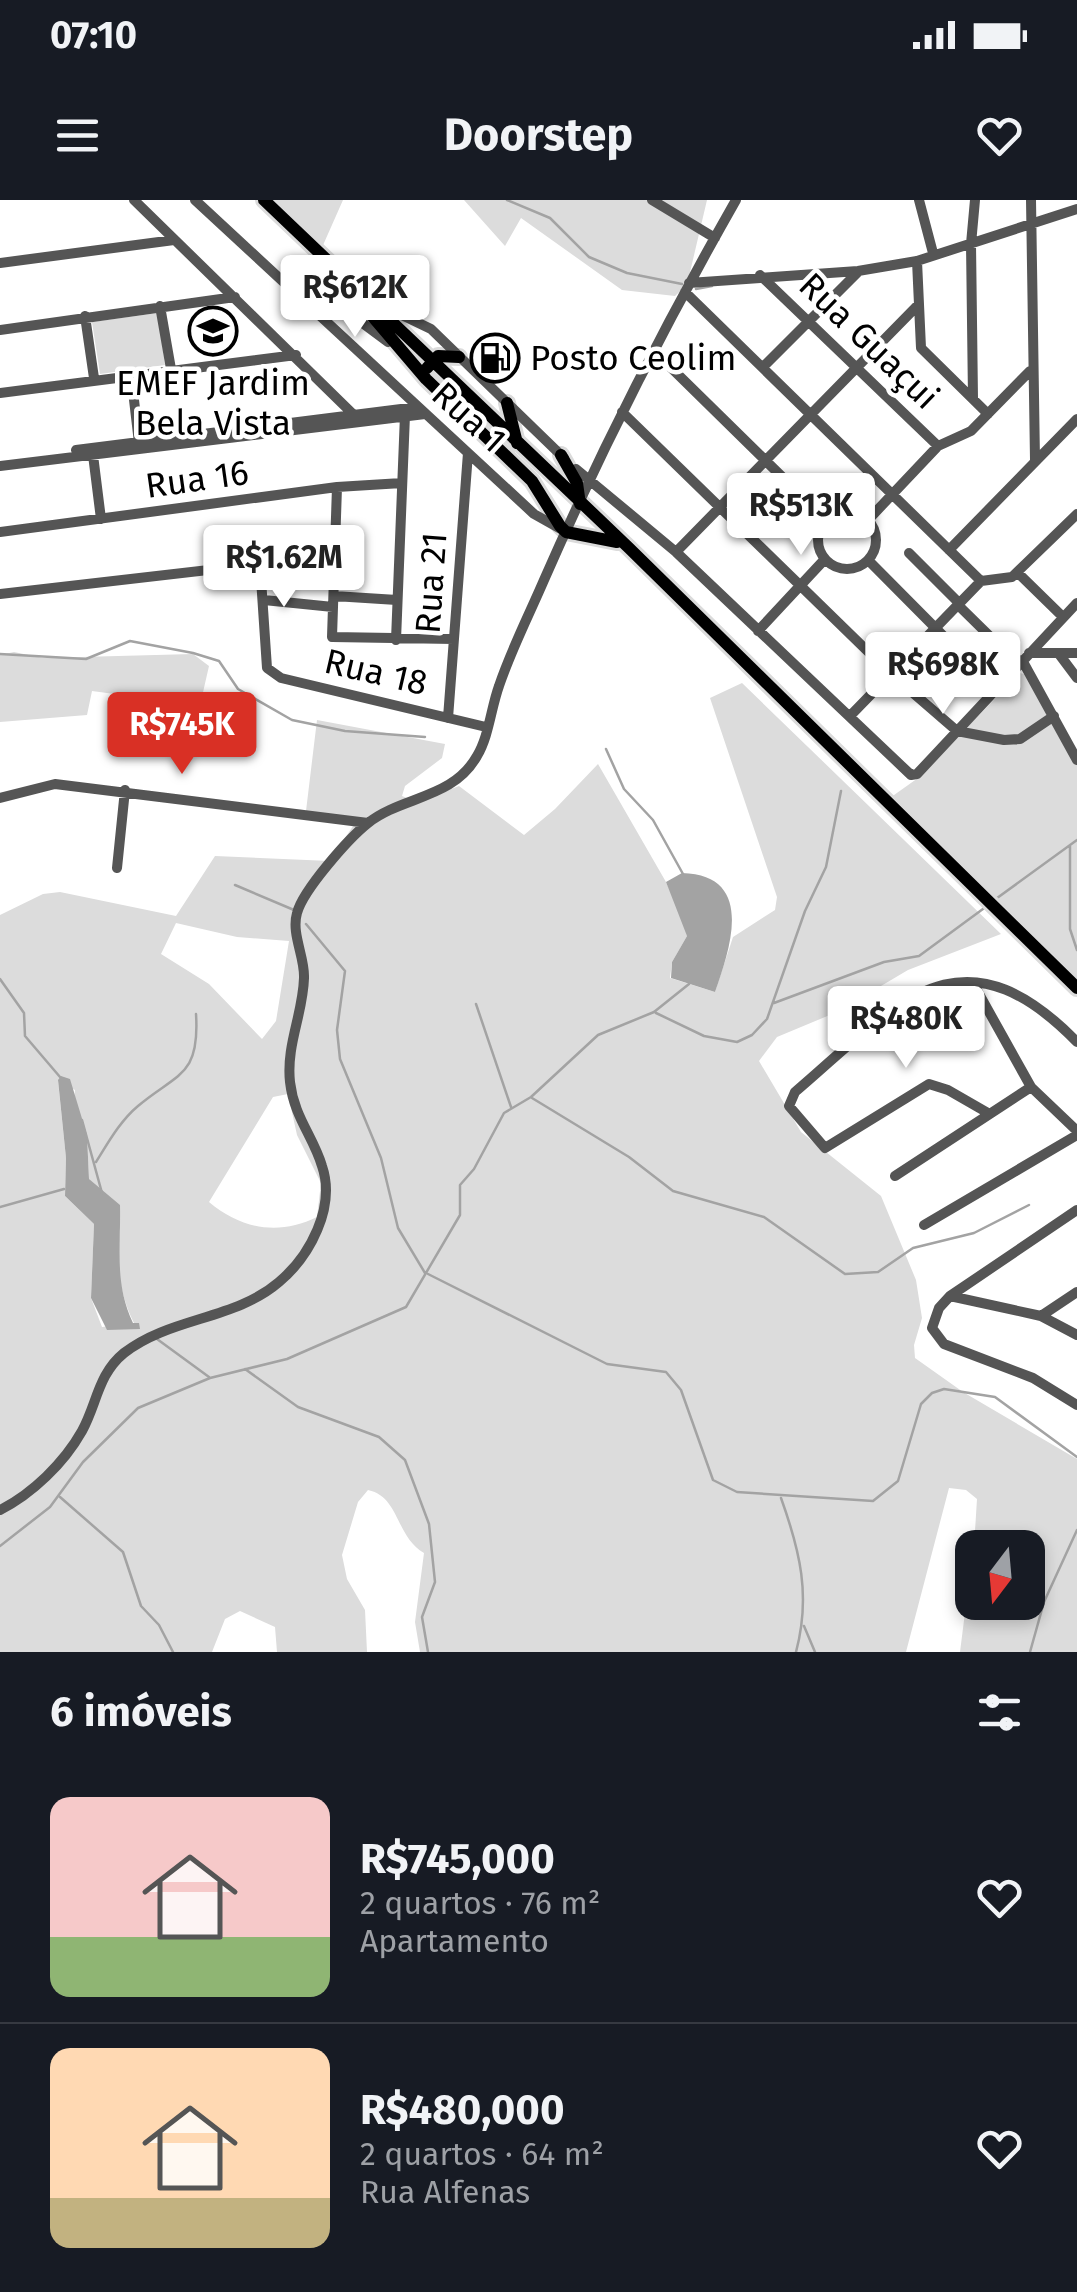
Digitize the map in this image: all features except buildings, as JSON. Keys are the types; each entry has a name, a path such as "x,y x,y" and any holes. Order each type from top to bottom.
{"main road":[{"path":"264,200 430,363 629,548 1077,988"},
{"path":"340,273 426,379 532,480 566,532 597,535 629,548"},
{"path":"426,379 430,363 438,356 459,356"},
{"path":"508,403 517,445"},
{"path":"561,456 574,473 580,504"}],"street":[{"path":"134,200 358,419"},
{"name":"Rua 1","path":"195,200 305,302 413,412 468,453 530,510 566,532"},
{"path":"652,200 677,206 715,238"},
{"path":"0,1510 45,1476 82,1431 99,1384 120,1356 146,1338 250,1303 299,1264 315,1239 324,1200 323,1167 300,1126 290,1085 289,1048 304,976 296,914 310,888 368,823 437,793 468,771 480,752 500,681 566,532 622,412 736,200"},
{"path":"973,398 971,244 976,200"},
{"path":"1031,200 1030,371 1035,460"},
{"path":"921,201 933,253"},
{"path":"687,288 760,275 858,272 917,261 1073,206"},
{"path":"0,263 174,240"},
{"path":"917,261 921,348 988,414"},
{"path":"763,368 858,272"},
{"name":"Rua Guaçui","path":"760,275 938,446 967,434 1030,371"},
{"path":"354,287 393,313 431,329 561,456 676,552 914,776 1077,603"},
{"path":"687,288 763,368 981,581"},
{"path":"0,330 235,297"},
{"path":"305,302 354,316 411,361"},
{"path":"676,552 919,304"},
{"path":"160,306 171,370"},
{"path":"86,316 94,378"},
{"path":"656,353 826,520"},
{"path":"0,393 296,355"},
{"path":"131,374 139,445"},
{"path":"0,464 413,412 402,483 396,640"},
{"path":"622,412 890,673 957,732 1004,740 1020,738 1054,716"},
{"path":"949,550 1077,419"},
{"path":"0,464 92,455 139,445"},
{"path":"868,520 938,446"},
{"name":"Rua 21","path":"448,718 468,453"},
{"path":"92,455 101,520"},
{"path":"576,468 598,467"},
{"name":"Rua 16","path":"0,532 337,487 402,483"},
{"path":"337,487 332,637 454,639"},
{"path":"530,510 542,496"},
{"path":"849,511 868,520 876,542 868,560 846,570 824,559 817,542 826,520 849,511"},
{"path":"850,716 981,581 1006,580 1018,572 1077,514"},
{"path":"909,553 959,604 1023,659 1077,760"},
{"path":"758,631 824,559"},
{"path":"868,560 996,689"},
{"path":"0,594 260,564 335,565"},
{"path":"260,564 264,600"},
{"path":"1018,572 1063,617"},
{"name":"Rua 18","path":"398,600 264,600 263,658 267,668 281,678 486,728"},
{"path":"1059,654 1077,678"},
{"path":"1023,659 1077,654"},
{"path":"0,798 56,784 368,823"},
{"path":"117,868 125,790"},
{"path":"924,1225 1077,1133 1031,1087 974,984"},
{"path":"988,1113 948,1090 928,1084 825,1148 790,1110 789,1101 906,998 930,986 998,986 1032,1002 1077,1042"},
{"path":"895,1176 1031,1087"},
{"path":"1077,1210 950,1296 935,1316 932,1328 937,1340 1033,1378 1077,1405"},
{"path":"1041,1316 1077,1292"},
{"path":"950,1296 1041,1316 1077,1335"}],"shaded area":[{"path":"266,200 343,200 320,252"},
{"path":"464,200 707,200 687,285 675,296 622,290 521,218 505,246"},
{"path":"158,313 165,365 100,374 92,322"},
{"path":"14,652 43,658 193,654 209,666 201,701 189,704 92,691 87,715 0,722 0,655"},
{"path":"1020,673 1027,675 1077,763 1077,984 887,800 918,778"},
{"path":"742,683 1001,934 908,970 837,1012 777,1037 759,1061 801,1132 881,1196 916,1280 922,1318 914,1345 915,1358 963,1392 1077,1459 1077,1652 960,1652 964,1620 1045,1620 1045,1530 975,1530 977,1499 966,1490 949,1488 906,1652 420,1652 415,1622 424,1553 408,1537 386,1500 368,1490 358,1502 342,1555 347,1579 365,1610 367,1652 277,1652 275,1627 240,1611 225,1619 212,1652 0,1652 0,915 43,894 60,892 176,916 215,856 330,861 353,826 306,811 317,720 445,744 442,758 405,786 402,796 417,802 459,786 524,835 598,764 666,882 686,926 687,936 672,962 670,978 715,992 733,937 775,910 777,897 710,698","holes":["176,923 237,937 289,941 276,1021 262,1039 209,984 161,954","58,1081 75,1090 74,1102 87,1135 89,1179 120,1230 122,1289 134,1323 138,1323 102,1327 91,1298 94,1224 65,1196 66,1158","288,1094 297,1135 321,1183 317,1217 275,1228 247,1224 209,1202 273,1097"]},
{"path":"682,873 705,877 720,886 729,900 731,936 715,992 671,978 672,962 687,936 666,882"},
{"path":"61,1076 70,1079 87,1135 89,1179 120,1205 123,1294 133,1323 139,1323 140,1329 107,1330 91,1298 94,1224 65,1196 66,1158 58,1080"}],"waterway":[{"path":"507,200 550,218 589,257 627,273 682,284"},
{"path":"696,289 712,286"},
{"path":"0,654 86,659 130,641 193,653 219,661 238,689 292,720 345,731 425,737"},
{"path":"606,749 624,789 653,820 683,874"},
{"path":"656,1013 704,1036 737,1042 752,1035 767,1019 805,911 826,867 841,791"},
{"path":"993,901 1077,840"},
{"path":"1070,846 1070,929 1077,950"},
{"path":"235,885 294,910"},
{"path":"774,1003 884,962 919,956 987,906"},
{"path":"306,924 345,971 337,1030 340,1059 381,1158 398,1228 425,1273"},
{"path":"0,979 24,1013 25,1036 60,1077"},
{"path":"0,1546 50,1507 83,1462 138,1408 210,1378 287,1359 406,1307 460,1215 460,1185 474,1169 504,1113 531,1097 598,1035 654,1012 689,984"},
{"path":"476,1004 511,1107"},
{"path":"96,1162 132,1112 175,1079 190,1062 196,1014"},
{"path":"532,1098 629,1157 673,1191 764,1217 845,1274 878,1272 913,1248 974,1233 1029,1205"},
{"path":"82,1120 102,1193"},
{"path":"0,1207 64,1189"},
{"path":"428,1274 607,1364 666,1372 681,1390 713,1480 737,1492 873,1501 898,1481 921,1404 932,1393 944,1389 995,1397 1077,1457"},
{"path":"157,1339 209,1377"},
{"path":"245,1369 298,1407 379,1437 405,1460 429,1524 435,1582 422,1617 428,1652"},
{"path":"60,1497 123,1552 141,1606 159,1625 173,1652"},
{"path":"781,1498 803,1593 796,1652"},
{"path":"1030,1652 1044,1602 1077,1530"},
{"path":"804,1626 815,1652"}],"place":[{"name":"EMEF Jardim Bela Vista","path":"213,331"},
{"name":"Posto Ceolim","path":"495,358"}]}
